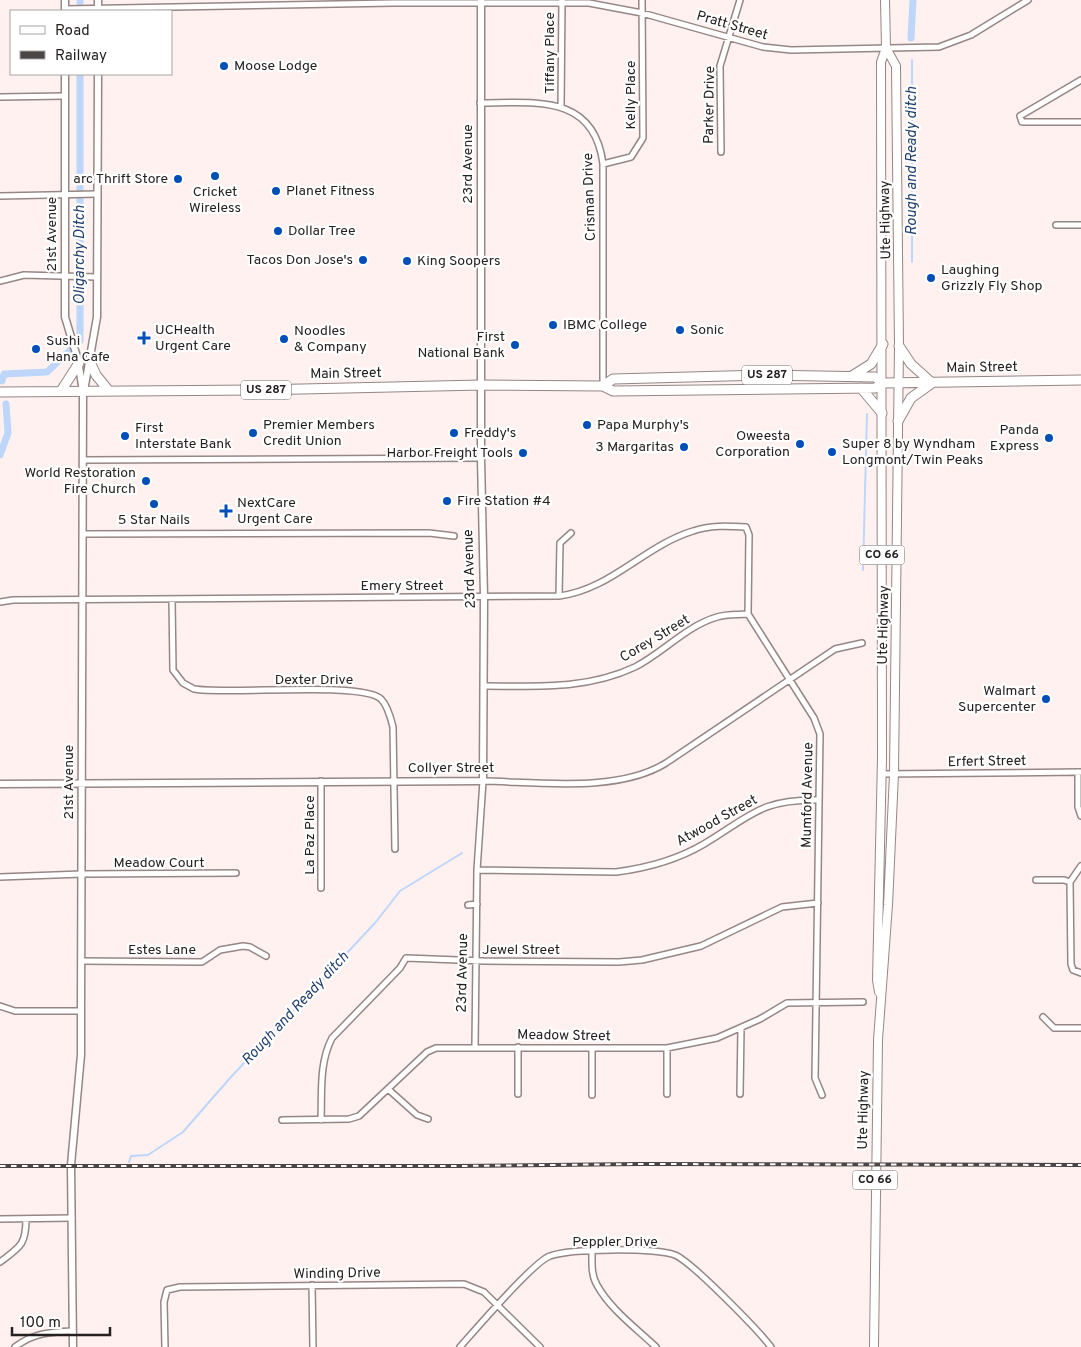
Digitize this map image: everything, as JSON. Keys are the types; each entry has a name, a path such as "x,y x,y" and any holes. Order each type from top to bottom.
{"highway":[{"path":"852,376 871,364 883,344"},
{"path":"898,421 911,398 932,383 911,364 899,346"},
{"path":"90,362 96,376 109,391"},
{"path":"62,391 79,363"},
{"name":"Main Street","path":"604,386 613,379 765,376 875,377 883,383"},
{"name":"Main Street","path":"0,392 481,385 604,386 613,391 876,388 883,383 1081,380"},
{"path":"861,388 882,413"}],"main road":[{"name":"Ute Highway","path":"880,994 877,980 882,774 883,344 881,62 886,48 885,0"},
{"name":"Ute Highway","path":"874,1347 880,994 884,971 894,774 899,346 896,66 886,48"}],"street":[{"path":"65,0 65,10"},
{"path":"98,0 98,10"},
{"path":"149,0 149,7"},
{"name":"Kelly Place","path":"603,164 631,156 643,138 642,0"},
{"name":"Parker Drive","path":"721,152 720,72 728,37 740,0"},
{"name":"Pratt Street","path":"65,10 393,2 562,1 616,7 763,47 791,50 939,47 954,43 1028,0"},
{"name":"23rd Avenue","path":"475,1046 477,870 482,781 484,686 481,458 481,1"},
{"name":"Tiffany Place","path":"561,107 562,1"},
{"name":"21st Avenue","path":"65,75 65,317 71,342 79,363 83,392 81,1055 72,1172 73,1347"},
{"name":"21st Avenue","path":"83,392 97,317 98,75"},
{"path":"1081,80 1020,116 1022,122 1081,122"},
{"path":"0,97 65,96"},
{"name":"Crisman Drive","path":"480,104 546,103 561,107 581,117 592,127 601,148 603,164 604,386"},
{"path":"0,196 97,194"},
{"path":"1056,225 1081,225"},
{"path":"0,281 24,275 97,277"},
{"path":"83,460 481,458"},
{"name":"Emery Street","path":"0,602 13,600 559,596 589,590 675,538 708,528 746,527 749,535 748,614"},
{"path":"83,534 430,533 454,536"},
{"path":"559,596 560,543 571,533"},
{"name":"Dexter Drive","path":"172,599 172,662 177,678 183,683 200,690 355,690 367,692 381,699 392,721 395,849"},
{"name":"Mumford Avenue","path":"748,614 814,718 820,734 815,1078 822,1095"},
{"name":"Corey Street","path":"484,686 561,686 607,678 637,666 704,622 718,617 748,614"},
{"name":"Collyer Street","path":"0,784 82,785 322,781 607,782 645,774 666,763 835,649 862,644"},
{"path":"1080,772 1078,807 1081,816"},
{"name":"Erfert Street","path":"882,774 1080,772"},
{"name":"La Paz Place","path":"321,888 322,781"},
{"name":"Atwood Street","path":"477,870 616,872 637,869 692,850 751,812 766,806 793,800 819,800"},
{"path":"1081,866 1070,882 1071,964 1073,970 1081,973"},
{"name":"Meadow Court","path":"0,877 82,874 236,873"},
{"path":"1036,880 1064,880 1070,882"},
{"name":"Jewel Street","path":"321,1120 323,1061 326,1049 332,1038 400,968 406,958 476,961 619,962 642,960 701,946 782,907 818,903"},
{"path":"468,904 477,904"},
{"name":"Estes Lane","path":"81,961 202,962 220,950 243,946 250,947 266,956"},
{"name":"Meadow Street","path":"282,1120 349,1119 359,1116 427,1052 436,1048 475,1046 667,1048 692,1044 741,1028 787,1003 862,1002"},
{"path":"0,1006 15,1011 81,1011"},
{"path":"1043,1017 1054,1028 1081,1028"},
{"path":"740,1094 741,1028"},
{"path":"518,1047 518,1094"},
{"path":"592,1048 592,1095"},
{"path":"667,1048 667,1094"},
{"path":"388,1089 417,1115 428,1119"},
{"path":"0,1218 72,1218"},
{"path":"0,1262 20,1246 25,1238 26,1219"},
{"path":"592,1251 591,1268 596,1284 608,1300 656,1347"},
{"name":"Peppler Drive","path":"460,1347 549,1256 592,1251 655,1251 676,1256 745,1318 771,1347"},
{"name":"Winding Drive","path":"164,1347 164,1302 167,1290 180,1287 464,1284 484,1292 540,1347"},
{"path":"312,1285 312,1347"},
{"path":"15,1347 26,1338 39,1334 73,1331"}],"waterway":[{"name":"Rough and Ready ditch","path":"911,38 913,0"},
{"name":"Rough and Ready ditch","path":"912,60 912,262"},
{"name":"Oligarchy Ditch","path":"2,381 4,374 47,372 80,341 80,75"},
{"name":"Oligarchy Ditch","path":"0,455 8,433 6,404"},
{"name":"Rough and Ready ditch","path":"863,570 867,414"},
{"name":"Rough and Ready ditch","path":"129,1162 131,1156 148,1155 183,1132 230,1078 375,923 400,891 462,853"}],"railway":[{"path":"0,1166 1081,1165"}],"place":[{"name":"Moose Lodge","path":"224,66"},
{"name":"Cricket Wireless","path":"215,176"},
{"name":"arc Thrift Store","path":"178,179"},
{"name":"Planet Fitness","path":"276,191"},
{"name":"Dollar Tree","path":"278,231"},
{"name":"Tacos Don Jose's","path":"363,260"},
{"name":"King Soopers","path":"407,261"},
{"name":"Laughing Grizzly Fly Shop","path":"931,278"},
{"name":"IBMC College","path":"553,325"},
{"name":"Sonic","path":"680,330"},
{"name":"UCHealth Urgent Care","path":"144,338"},
{"name":"Noodles & Company","path":"284,339"},
{"name":"First National Bank","path":"515,345"},
{"name":"Sushi Hana Cafe","path":"36,349"},
{"name":"Papa Murphy's","path":"587,425"},
{"name":"Premier Members Credit Union","path":"253,433"},
{"name":"Freddy's","path":"454,433"},
{"name":"First Interstate Bank","path":"125,436"},
{"name":"Panda Express","path":"1049,438"},
{"name":"Oweesta Corporation","path":"800,444"},
{"name":"3 Margaritas","path":"684,447"},
{"name":"Super 8 by Wyndham Longmont/Twin Peaks","path":"832,452"},
{"name":"Harbor Freight Tools","path":"523,453"},
{"name":"World Restoration Fire Church","path":"146,481"},
{"name":"Fire Station #4","path":"447,501"},
{"name":"5 Star Nails","path":"154,504"},
{"name":"NextCare Urgent Care","path":"226,511"},
{"name":"Walmart Supercenter","path":"1046,699"}]}
